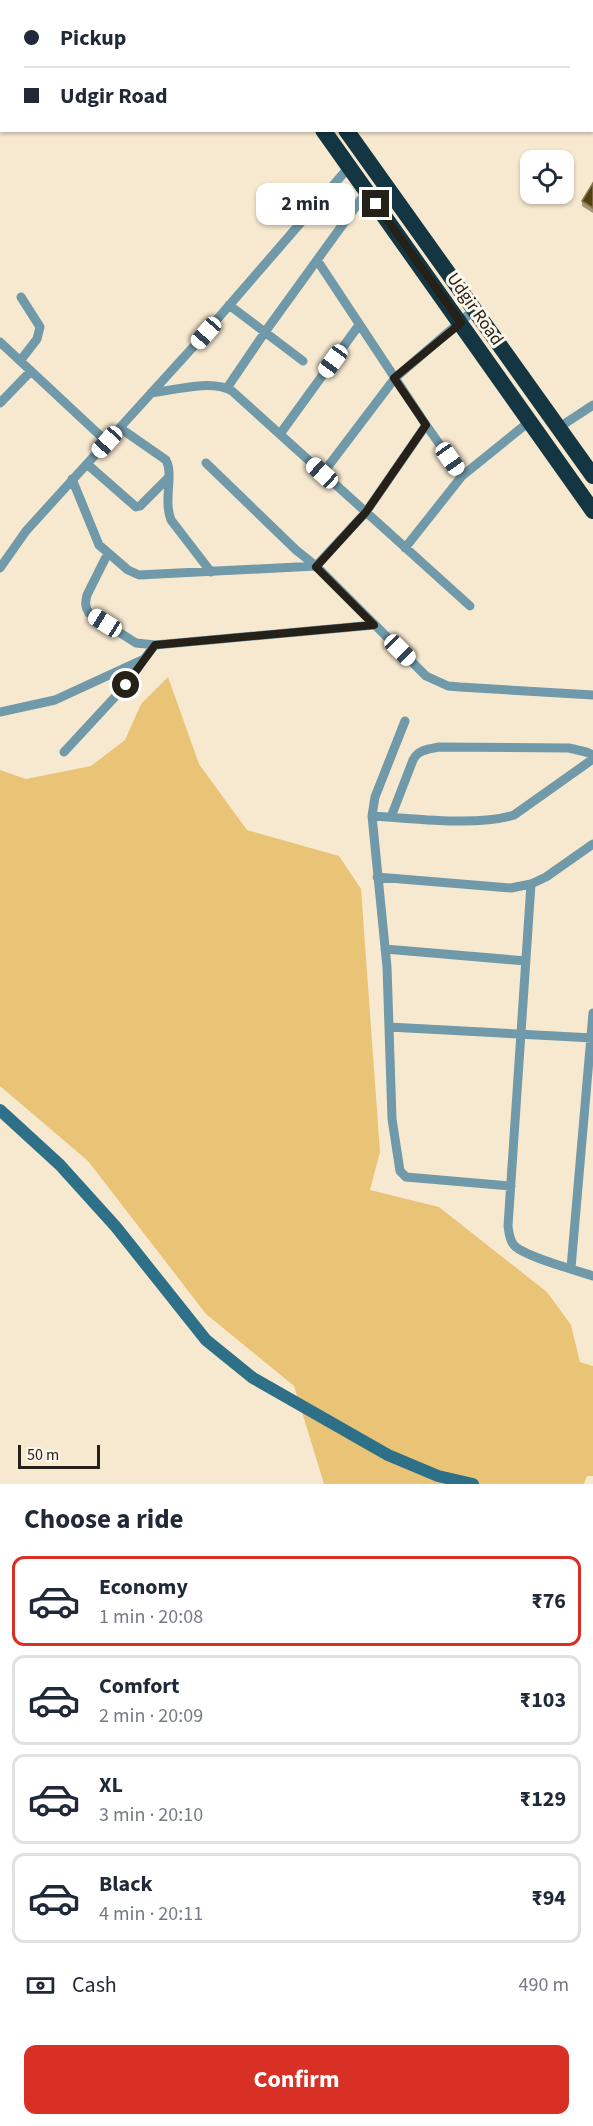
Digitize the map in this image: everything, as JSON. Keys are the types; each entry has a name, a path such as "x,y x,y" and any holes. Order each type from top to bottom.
{"highway":[{"name":"Udgir Road","path":"324,132 593,511"},
{"name":"Udgir Road","path":"350,133 593,476"}],"main road":[{"path":"0,1110 60,1166 116,1227 206,1340 253,1378 388,1455 438,1476 472,1484"}],"street":[{"path":"0,568 26,531 229,305 345,161 350,133"},
{"path":"227,388 368,191"},
{"path":"318,260 394,378 462,476"},
{"path":"20,361 37,339 40,327 21,297"},
{"path":"229,305 303,361"},
{"path":"322,473 394,378 474,310"},
{"path":"280,434 359,325"},
{"path":"0,342 107,442"},
{"path":"0,403 30,371"},
{"path":"151,393 212,385 227,388 470,606"},
{"path":"558,428 593,405"},
{"path":"405,548 462,476 530,421"},
{"path":"72,479 99,545 128,570 139,575 316,567 366,512 426,425"},
{"path":"120,428 166,460 169,467 167,510 171,520 211,572"},
{"path":"206,463 426,676 448,686 593,695"},
{"path":"87,464 136,507 140,506 168,478"},
{"path":"108,553 87,595 86,608 89,613 136,643 155,645 374,625"},
{"path":"64,752 126,685 155,645"},
{"path":"0,712 55,700 144,659"},
{"path":"405,721 375,797 372,816 385,950 392,1119 402,1174 406,1177 511,1186"},
{"path":"391,817 412,760 425,749 439,747 569,748 593,757"},
{"path":"372,816 478,821 500,819 514,815 593,757"},
{"path":"377,877 511,888 531,885 593,844"},
{"path":"531,885 509,1238 514,1246 527,1254 593,1276"},
{"path":"385,950 526,961"},
{"path":"571,1268 593,1012"},
{"path":"389,1027 592,1038"}],"shaded area":[{"path":"168,677 199,764 247,830 339,856 361,889 380,1152 370,1190 439,1207 547,1292 571,1325 580,1362 593,1366 593,1476 587,1476 584,1484 324,1484 294,1386 206,1314 88,1161 0,1086 0,770 26,779 91,766 125,740 141,704"}],"building":[{"path":"593,183 593,208 582,201"}],"route":[{"path":"126,685 155,645 374,625 316,567 366,512 426,425 394,378 461,323 376,204"}]}
